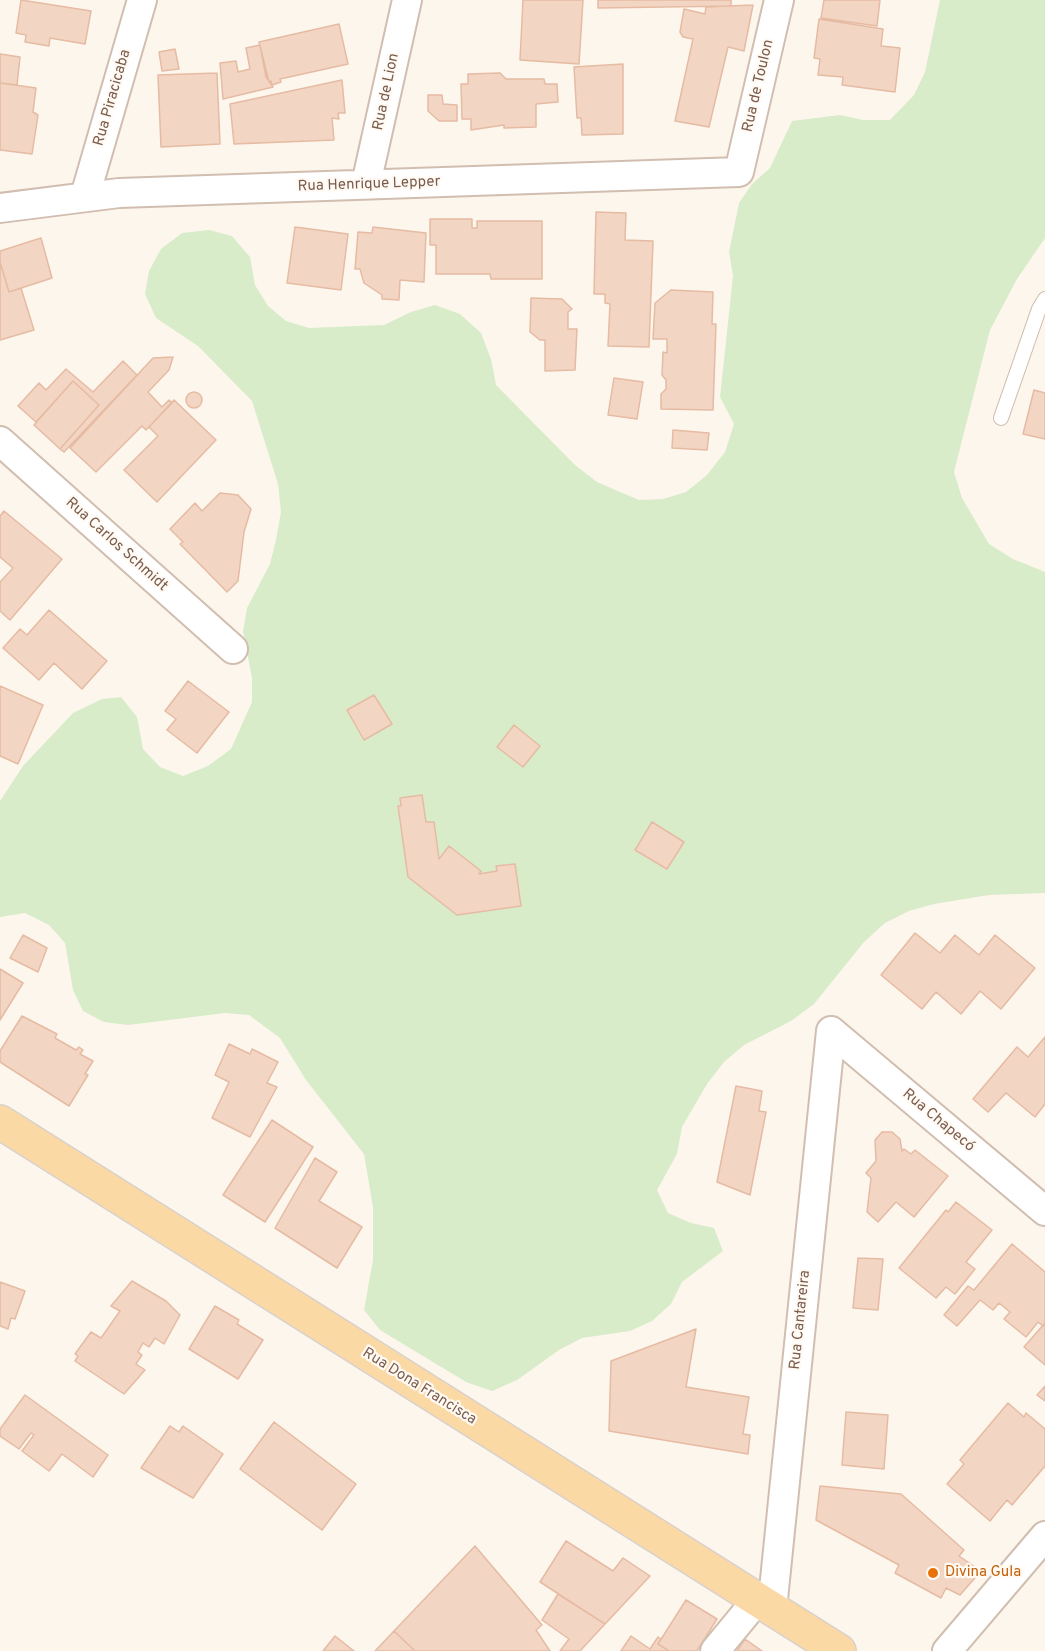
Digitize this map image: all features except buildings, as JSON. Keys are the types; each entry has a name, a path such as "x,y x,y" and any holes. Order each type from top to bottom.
{"main road":[{"name":"Rua Dona Francisca","path":"0,1122 839,1651"}],"street":[{"name":"Rua Piracicaba","path":"85,196 142,0"},
{"name":"Rua de Lion","path":"366,184 407,0"},
{"name":"Rua de Toulon","path":"739,172 779,0"},
{"name":"Rua Henrique Lepper","path":"0,208 85,196 739,172"},
{"name":"Rua Carlos Schmidt","path":"0,441 233,649"},
{"name":"Rua Chapecó","path":"831,1031 1045,1211"},
{"name":"Rua Cantareira","path":"764,1605 831,1031"},
{"path":"947,1651 1045,1536"},
{"path":"715,1651 764,1605"}],"lane":[{"path":"1001,418 1039,309 1045,299"}],"green space":[{"path":"940,0 1045,0 1045,238 1017,279 990,330 954,472 962,498 989,544 1013,559 1045,572 1045,893 989,895 934,904 909,911 885,923 864,942 814,1004 791,1021 744,1045 724,1062 707,1084 682,1127 677,1154 657,1190 668,1213 691,1223 714,1228 723,1251 682,1282 671,1304 652,1321 630,1331 582,1338 559,1350 517,1380 492,1391 466,1382 380,1330 364,1310 373,1260 373,1207 364,1154 306,1080 280,1038 249,1015 225,1013 128,1025 104,1022 83,1011 73,990 65,943 49,925 25,913 0,917 0,801 23,766 73,713 102,699 121,697 137,717 143,749 160,767 183,776 208,766 231,749 252,702 252,678 243,631 247,608 270,564 276,540 281,512 278,484 252,401 198,346 156,318 145,294 149,271 161,249 182,233 209,230 232,236 250,257 255,285 268,306 286,321 309,328 384,325 411,312 435,305 460,314 481,333 491,359 496,385 575,465 597,482 639,500 663,499 686,492 707,475 725,452 734,424 720,397 733,276 729,252 739,203 752,184 770,168 792,121 840,115 863,120 890,120 914,95 925,72"}],"place":[{"name":"Divina Gula","path":"933,1573"}]}
